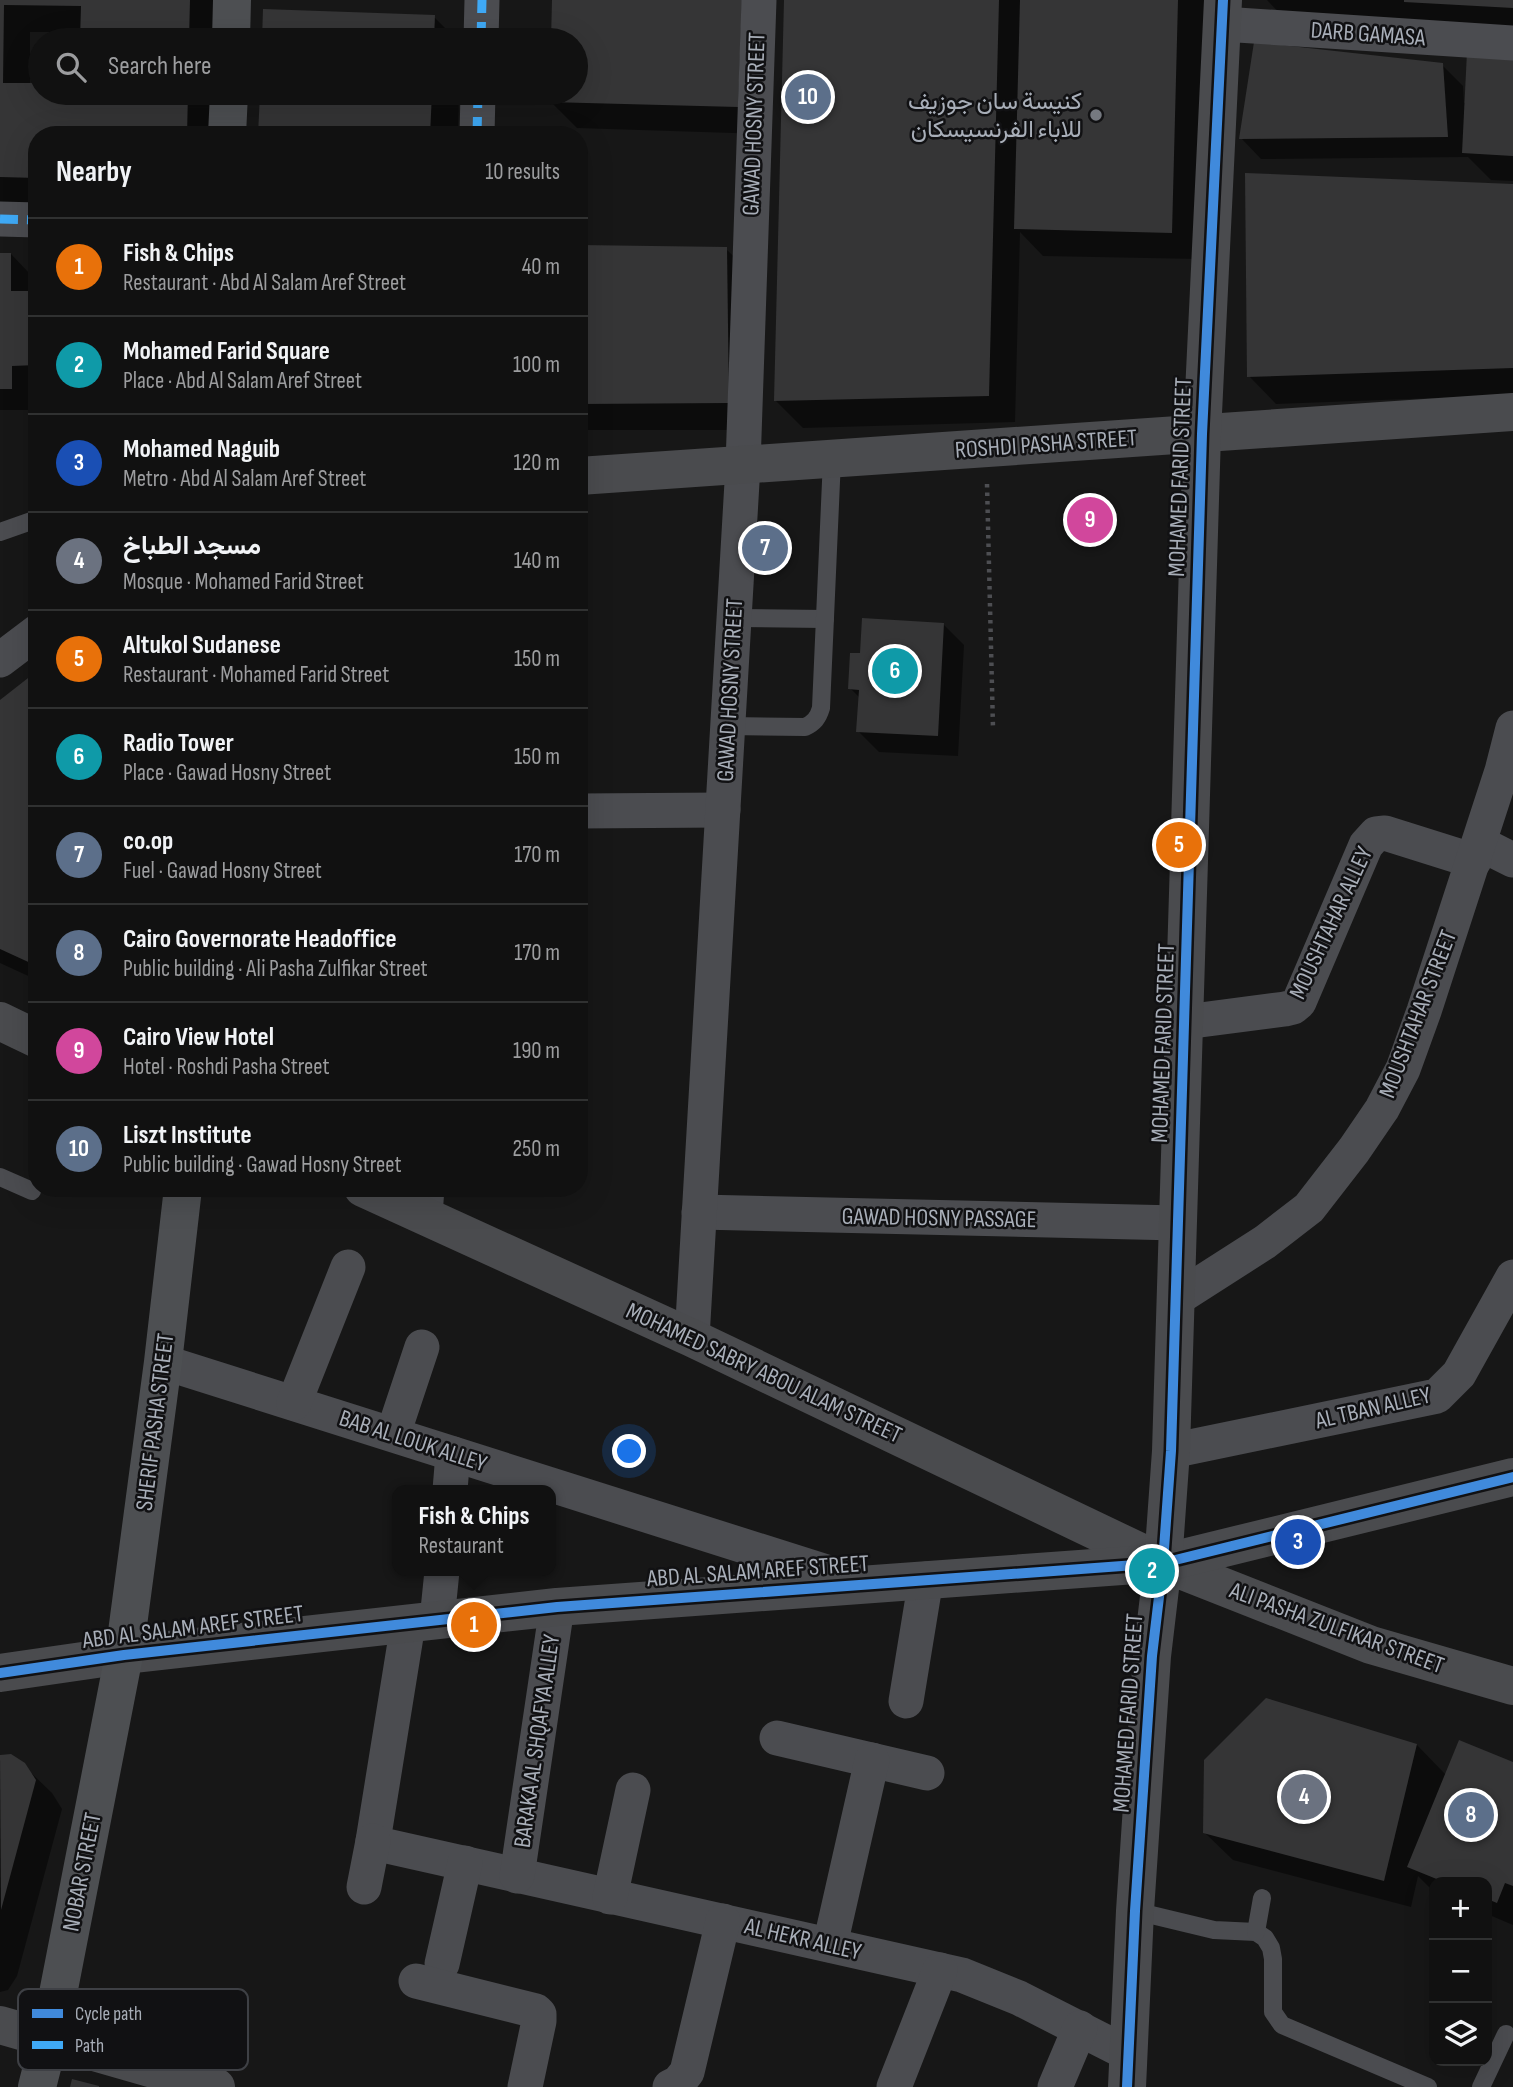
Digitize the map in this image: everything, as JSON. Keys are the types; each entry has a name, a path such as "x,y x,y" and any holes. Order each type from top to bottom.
{"main road":[{"path":"231,28 232,0"},
{"path":"228,126 229,105"},
{"name":"SHERIF PASHA STREET","path":"124,1656 182,1197"},
{"name":"NOBAR STREET","path":"59,1989 124,1656"},
{"name":"NOBAR STREET","path":"37,2087 41,2070"}],"street":[{"path":"481,28 482,0"},
{"name":"GAWAD HOSNY STREET","path":"692,1338 743,465 759,0"},
{"name":"DARB GAMASA","path":"1223,12 1513,43"},
{"name":"MOHAMED FARID STREET","path":"1128,2070 1135,1911 1152,1656 1163,1563 1171,1451 1202,434 1223,12"},
{"path":"477,126 478,105"},
{"path":"0,219 28,220"},
{"name":"ROSHDI PASHA STREET","path":"588,476 1513,412"},
{"path":"0,660 28,639"},
{"name":"MOUSHTAHAR STREET","path":"1176,1299 1288,1227 1309,1208 1382,1109 1403,1069 1476,852 1513,728"},
{"path":"588,811 723,810"},
{"name":"MOUSHTAHAR ALLEY","path":"1185,1022 1284,1009 1299,1002 1366,845 1376,834 1385,832 1476,852"},
{"path":"1476,852 1513,860"},
{"path":"0,1021 28,1035"},
{"name":"MOHAMED SABRY ABOU ALAM STREET","path":"404,1197 426,1202 692,1338 1163,1563"},
{"name":"GAWAD HOSNY PASSAGE","path":"699,1212 1178,1223"},
{"path":"294,1403 348,1267"},
{"name":"AL TBAN ALLEY","path":"1171,1451 1437,1396 1459,1374 1513,1277"},
{"path":"393,1434 422,1347"},
{"name":"BAB AL LOUK ALLEY","path":"163,1362 551,1485"},
{"path":"450,1485 453,1454"},
{"name":"ABD AL SALAM AREF STREET","path":"4,1670 557,1607 1163,1563 1513,1477"},
{"name":"BAB AL LOUK ALLEY","path":"556,1487 864,1584"},
{"name":"ALI PASHA ZULFIKAR STREET","path":"1163,1563 1370,1645 1513,1686"},
{"path":"364,1887 423,1622 440,1576"},
{"path":"905,1701 926,1579"},
{"name":"BARAKA AL SHQAFYA ALLEY","path":"517,1876 557,1607"},
{"path":"777,1738 927,1773"},
{"path":"830,1945 872,1760"},
{"path":"610,1897 633,1790"},
{"name":"AL HEKR ALLEY","path":"373,1841 464,1864 940,1970 989,1984 1080,2028 1128,2070"},
{"path":"464,1864 429,1972 539,2014 525,2087"},
{"path":"670,2087 678,2083 687,2072 723,1921"},
{"path":"894,2087 940,1970"},
{"path":"0,2025 18,2031"},
{"path":"1055,2087 1080,2028"},
{"path":"156,2070 216,2087"}],"lane":[{"path":"728,726 805,727 818,717 821,708 832,459"},
{"path":"0,532 28,522"},
{"path":"734,618 825,619"},
{"path":"0,1177 28,1189"},
{"path":"1256,1932 1262,1898"},
{"path":"1135,1911 1214,1930 1256,1932 1265,1938 1271,1948 1273,2012 1282,2025 1429,2087"},
{"path":"1481,2087 1506,2034"}],"path":[{"path":"986,448 993,728"}],"building":[{"path":"0,0 190,0 189,28 80,28 81,6 4,5 3,83 28,83 28,105 188,105 187,126 28,126 28,178 0,177"},
{"path":"552,0 742,0 738,107 588,103 588,28 551,28"},
{"path":"784,0 999,0 989,396 774,401"},
{"name":"كنيسة سان جوزيف للاباء الفرنسيسكان","path":"1020,0 1178,0 1172,233 1014,229"},
{"path":"1513,0 1513,8 1404,2"},
{"path":"263,9 435,15 434,28 262,28"},
{"path":"1254,42 1443,63 1448,137 1239,139"},
{"path":"1467,52 1513,54 1513,156 1462,153"},
{"path":"259,105 431,105 430,126 258,126"},
{"path":"1245,173 1513,184 1513,368 1247,377"},
{"path":"588,245 727,247 729,403 588,404"},
{"path":"0,253 11,253 11,291 28,291 28,365 12,366 12,389 0,389"},
{"path":"862,618 944,623 938,736 856,732 859,690 848,689 850,653 860,653"},
{"path":"28,678 28,962 0,949 0,700"},
{"path":"1266,1698 1417,1744 1384,1881 1203,1833 1204,1760"},
{"path":"1459,1740 1513,1762 1513,1886 1505,1883 1497,1903 1492,1901 1492,1877 1432,1877 1407,1867"},
{"path":"11,1754 25,1763 36,1780 1,1910 0,1755"},
{"path":"72,2079 99,2086 99,2087 70,2087"}],"marked path":[{"path":"481,28 482,0"},
{"path":"477,126 478,105"},
{"path":"0,219 28,220"}],"cycle path":[{"path":"1127,2087 1135,1911 1152,1656 1163,1563 1171,1451 1202,434 1223,0"},
{"path":"0,1673 124,1655 557,1607 1163,1563 1513,1477"}],"place":[{"name":"Liszt Institute","path":"808,97"},
{"name":"كنيسة سان جوزيف للاباء الفرنسيسكان","path":"1096,115"},
{"name":"Cairo View Hotel","path":"1090,520"},
{"name":"co.op","path":"765,548"},
{"name":"Radio Tower","path":"895,671"},
{"name":"Altukol Sudanese","path":"1179,845"},
{"name":"Mohamed Naguib","path":"1298,1542"},
{"name":"Mohamed Farid Square","path":"1152,1571"},
{"name":"Fish & Chips","path":"474,1625"},
{"name":"مسجد الطباخ","path":"1304,1797"},
{"name":"Cairo Governorate Headoffice","path":"1471,1815"}]}
